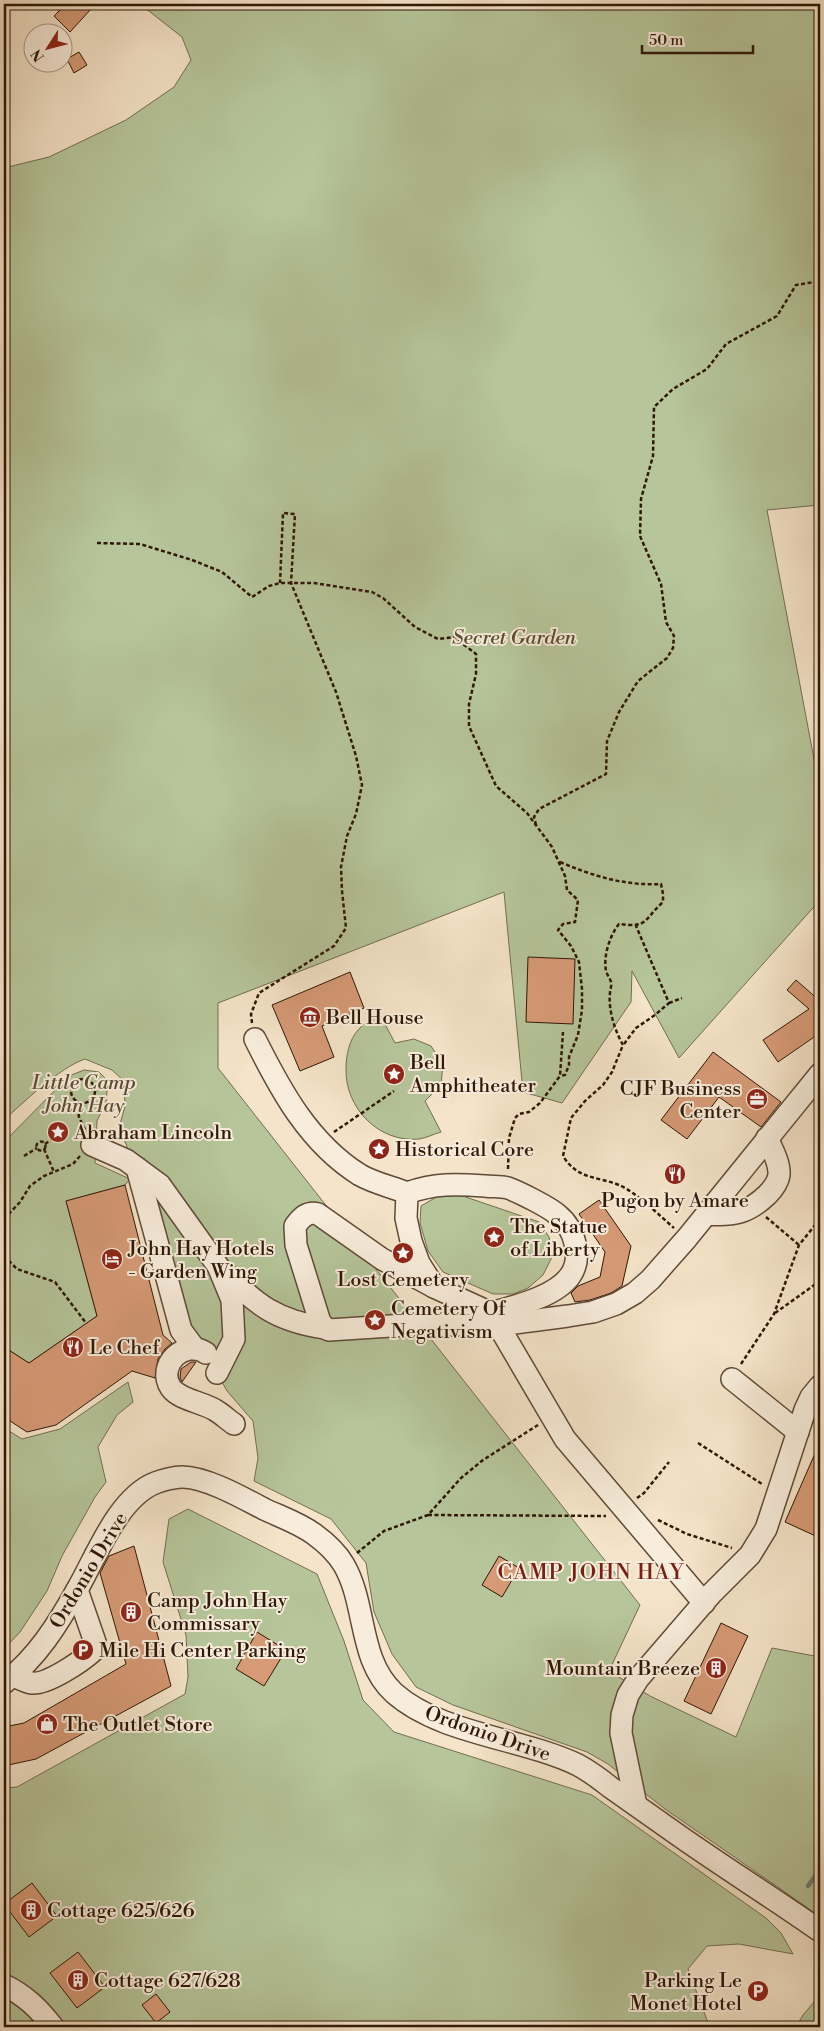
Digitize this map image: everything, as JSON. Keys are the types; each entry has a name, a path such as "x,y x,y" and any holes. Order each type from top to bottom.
{"street":[{"path":"255,1039 279,1087 299,1117 330,1152 361,1175 407,1193 425,1187 452,1184 507,1188 559,1215 570,1228 575,1239 575,1266 569,1277 545,1294 495,1319"},
{"path":"92,1145 126,1160 160,1185 218,1266 238,1286 268,1311 302,1325 338,1330 568,1316 593,1312 616,1304 635,1293 650,1280 707,1214 820,1074"},
{"path":"707,1214 734,1214 754,1207 771,1191 779,1175 775,1156 767,1138"},
{"path":"137,1168 181,1330 191,1349"},
{"path":"407,1193 406,1218 411,1241 419,1263 434,1287"},
{"path":"324,1328 320,1322 296,1245 294,1232 295,1226 312,1212 318,1214 382,1259 495,1319 564,1439 704,1603"},
{"path":"218,1266 232,1300 234,1339 217,1373 207,1354 191,1349 178,1352 169,1364 167,1380 170,1387 182,1397 216,1410 234,1424"},
{"path":"732,1379 798,1432"},
{"path":"636,1805 621,1733 622,1715 628,1695 638,1679 704,1603 750,1555 766,1528 805,1410 820,1386"},
{"name":"Ordonio Drive","path":"9,1680 44,1644 123,1508 140,1492 156,1483 183,1477 214,1484 293,1522 313,1534 332,1549 344,1564 352,1582 373,1660 380,1677 393,1692 410,1705 430,1716 536,1749 579,1766 737,1877 820,1931"},
{"path":"9,1680 40,1683 93,1650 95,1642 77,1590"},
{"path":"616,1791 626,1756"},
{"path":"4,1985 18,1992 38,2008 53,2027"}],"path":[{"path":"536,826 534,817 539,809 606,774 607,740 619,712 638,681 667,658 673,648 674,636 666,622 661,584 640,536 641,499 653,456 654,407 673,389 707,369 726,344 777,316 796,286 820,281"},
{"path":"255,1039 251,1014 260,993 334,946 346,928 341,867 347,836 356,814 362,785 356,756 336,692 291,583 295,514 283,514 280,583"},
{"path":"97,543 140,544 192,560 222,572 252,597 269,586 280,583 314,583 372,592 383,598 415,627 438,639 454,637 476,654 476,674 468,704 469,726 496,786 527,813 552,847 560,862 567,890 578,900 575,922 562,924 558,930 571,946 579,962 582,1010 578,1034 569,1057 569,1065 564,1075 560,1074"},
{"path":"560,862 598,878 638,886 661,884 664,894 663,902 651,913 647,921 636,926 619,924 614,930 607,951 606,971 612,983 610,993 611,1008 618,1035 623,1045"},
{"path":"636,926 669,1003"},
{"path":"682,998 669,1003 655,1016 636,1028 623,1045 612,1072 603,1085 584,1101 571,1118 563,1156 569,1166 592,1178 620,1185 687,1238"},
{"path":"507,1188 509,1138 514,1118 519,1114 529,1112 540,1103 560,1074 563,1032"},
{"path":"4,1219 20,1202 30,1186 44,1176 73,1164 92,1145 79,1117 77,1101 72,1091 74,1084 80,1079 88,1080 95,1088 94,1096 85,1102 77,1101"},
{"path":"321,1141 394,1091"},
{"path":"54,1172 44,1149 45,1144 58,1135"},
{"path":"24,1156 37,1148 39,1142 45,1144"},
{"path":"37,1148 40,1151 44,1149"},
{"path":"754,1207 799,1245"},
{"path":"732,1379 774,1314 799,1245 820,1220"},
{"path":"4,1256 17,1268 55,1282 86,1323"},
{"path":"774,1314 820,1281"},
{"path":"428,1515 468,1472 543,1421"},
{"path":"698,1443 769,1488"},
{"path":"633,1501 644,1493 669,1462"},
{"path":"344,1564 384,1532 428,1515 606,1516"},
{"path":"653,1518 687,1534 725,1546"}],"green space":[{"name":"Secret Garden","path":"140,4 820,4 820,505 767,510 820,791 820,900 679,1058 632,971 631,1002 562,1103 523,1092 504,892 218,1003 218,1068 640,1605 609,1671 650,1696 736,1737 772,1648 820,1657 820,1896 818,1915 665,1809 608,1764 587,1752 453,1705 416,1687 392,1654 374,1612 366,1563 331,1519 254,1481 258,1458 253,1421 227,1391 204,1349 170,1309 128,1149 119,1128 125,1106 124,1081 112,1070 85,1059 53,1077 4,1120 4,168 49,157 126,120 174,87 191,60 182,37"},
{"name":"Bell Amphitheater","path":"379,1013 395,1043 414,1039 431,1046 443,1064 441,1085 425,1101 441,1132 419,1139 404,1139 391,1135 378,1129 367,1120 351,1097 346,1069 350,1043 360,1027"},
{"name":"Little Camp John Hay","path":"84,1070 99,1072 108,1081 106,1102 97,1121 95,1163 130,1179 125,1185 66,1201 97,1316 29,1363 4,1347 4,1142 69,1076"},
{"path":"460,1195 539,1222 549,1237 553,1255 543,1275 528,1288 513,1294 493,1294 443,1272 428,1251 420,1223 421,1206 438,1196"},
{"path":"128,1382 133,1402 117,1415 98,1447 106,1482 95,1497 62,1556 47,1591 20,1632 4,1649 4,1428 22,1439 60,1429"},
{"path":"188,1509 317,1574 344,1641 363,1700 394,1732 592,1795 766,1918 781,1933 793,1954 739,1944 707,1946 688,1969 707,2020 713,2027 4,2027 4,1788 17,1787 185,1694 188,1677 186,1635 163,1562 169,1519"},
{"path":"819,1996 820,2027 796,2027 803,2015"}],"building":[{"path":"66,4 85,4 91,9 72,30 72,22 60,22 54,16"},
{"path":"79,52 87,65 74,73 72,69 72,56"},
{"path":"528,957 575,959 573,1024 526,1022"},
{"name":"Bell House","path":"350,972 364,1008 322,1026 334,1057 300,1071 272,1005"},
{"path":"796,980 820,1001 820,1033 778,1062 763,1040 809,1009 787,990"},
{"path":"713,1052 781,1102 761,1127 719,1097 687,1139 661,1120"},
{"name":"John Hay Hotels - Garden Wing","path":"125,1185 163,1335 172,1343 158,1359 155,1378 132,1371 56,1425 27,1432 4,1417 4,1347 29,1363 97,1316 66,1201"},
{"path":"599,1200 631,1246 622,1286 611,1293 590,1300 575,1302 571,1293 578,1286 600,1277 605,1252 579,1214"},
{"path":"191,1362 196,1362 182,1382 180,1377 181,1369"},
{"path":"820,1442 820,1538 785,1522"},
{"name":"Camp John Hay Commissary","path":"134,1546 171,1686 36,1759 4,1766 4,1727 24,1723 126,1664 100,1573 109,1556"},
{"path":"499,1556 519,1568 502,1597 482,1585"},
{"name":"Mountain Breeze","path":"721,1623 748,1636 711,1714 684,1701"},
{"path":"257,1632 286,1650 264,1686 236,1669"},
{"name":"Cottage 625/626","path":"32,1883 57,1916 29,1937 4,1904"},
{"name":"Cottage 627/628","path":"78,1952 105,1987 77,2008 50,1973"},
{"path":"156,1994 170,2012 156,2023 142,2005"}],"waterway":[{"path":"808,1886 820,1869"}],"place":[{"name":"Bell House","path":"310,1017"},
{"name":"Bell Amphitheater","path":"394,1074"},
{"name":"CJF Business Center","path":"757,1099"},
{"name":"Abraham Lincoln","path":"58,1132"},
{"name":"Historical Core","path":"379,1149"},
{"name":"Pugon by Amare","path":"675,1174"},
{"name":"The Statue of Liberty","path":"494,1237"},
{"name":"Lost Cemetery","path":"403,1253"},
{"name":"John Hay Hotels - Garden Wing","path":"112,1259"},
{"name":"Cemetery Of Negativism","path":"375,1320"},
{"name":"Le Chef","path":"73,1347"},
{"name":"Camp John Hay Commissary","path":"131,1612"},
{"name":"Mile Hi Center Parking","path":"83,1650"},
{"name":"Mountain Breeze","path":"716,1668"},
{"name":"The Outlet Store","path":"47,1724"},
{"name":"Cottage 625/626","path":"31,1910"},
{"name":"Cottage 627/628","path":"78,1980"},
{"name":"Parking Le Monet Hotel","path":"758,1991"}],"district":[{"name":"CAMP JOHN HAY","path":"591,1572"}]}
